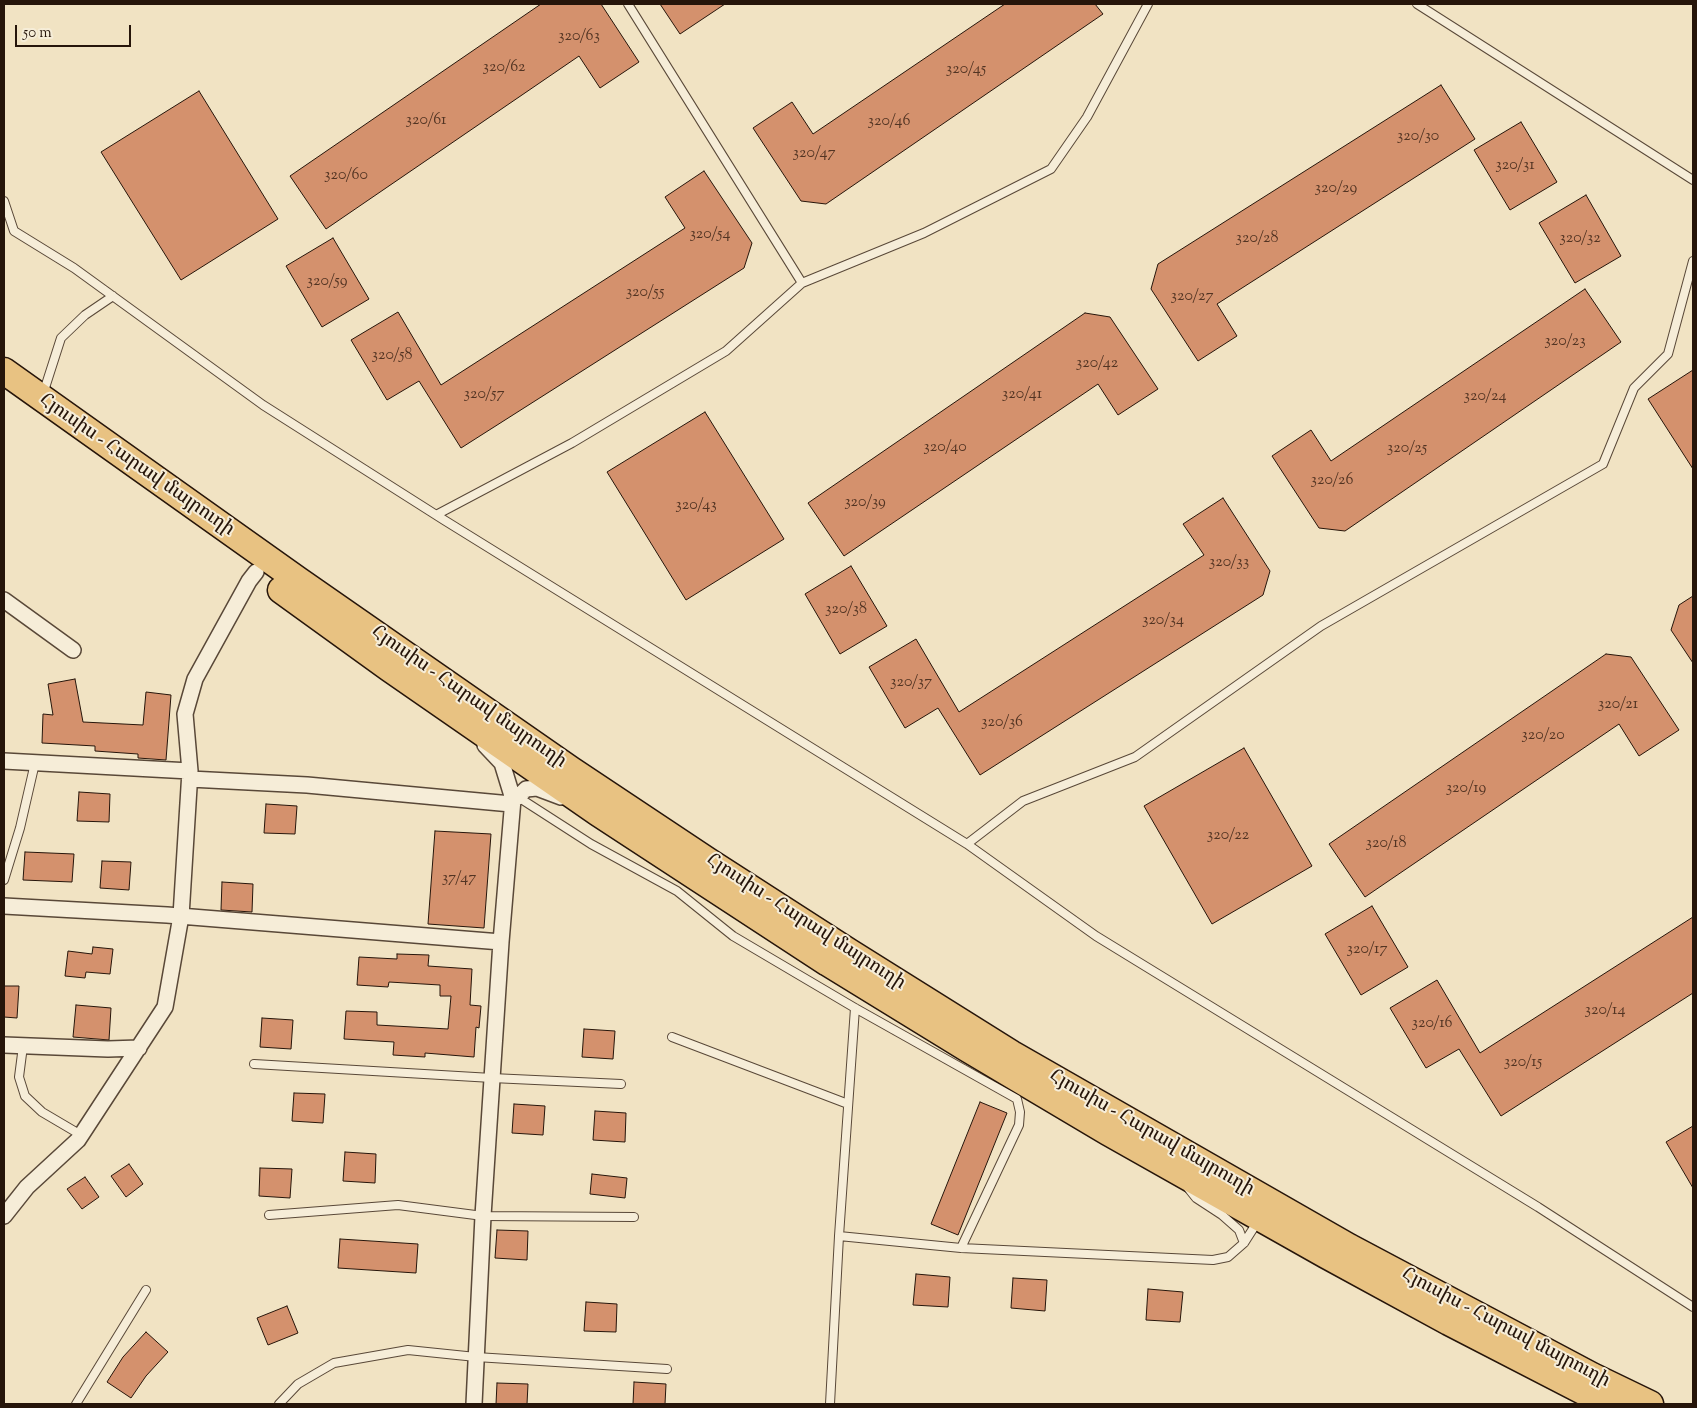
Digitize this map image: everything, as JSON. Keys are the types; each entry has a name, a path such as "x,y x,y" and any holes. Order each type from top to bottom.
{"highway":[{"name":"Հյուսիս - Հարավ մայրուղի","path":"4,371 298,580 563,764 857,958 1012,1054 1349,1247 1558,1358 1650,1404"},
{"name":"Հյուսիս - Հարավ մայրուղի","path":"4,391 389,668 597,812 828,963 968,1049 1167,1166 1449,1322 1608,1404"}],"street":[{"path":"4,1216 28,1187 78,1140 165,1007 181,916 190,775 185,714 195,679 249,581 256,572"},
{"path":"4,600 73,650"},
{"path":"456,713 502,763 514,800 501,942 474,1404"},
{"path":"4,761 514,800 526,789 537,788 597,812"},
{"path":"4,906 181,916 501,942"},
{"path":"4,1045 108,1049 139,1048"}],"lane":[{"path":"628,4 802,282"},
{"path":"436,515 572,442 726,351 802,282 924,233 1051,169 1087,117 1148,4"},
{"path":"1417,4 1693,180"},
{"path":"4,201 14,231 74,268 263,404 436,515 967,844 1096,936 1538,1207 1693,1307"},
{"path":"967,844 1023,801 1134,757 1321,626 1603,464 1634,388 1668,354 1693,261"},
{"path":"42,398 61,338 85,315 113,296"},
{"path":"4,880 20,828 35,762"},
{"path":"514,800 677,891 733,936 855,1008 1017,1099 1020,1112 1019,1125 961,1248"},
{"path":"830,1404 839,1236 855,1008"},
{"path":"672,1037 848,1104"},
{"path":"23,1046 19,1077 25,1096 42,1112 81,1135"},
{"path":"254,1064 621,1084"},
{"path":"1167,1166 1196,1198 1239,1230 1244,1243"},
{"path":"270,1215 398,1205 484,1216 634,1217"},
{"path":"839,1236 961,1248 1213,1260 1228,1257 1244,1243 1259,1218"},
{"path":"76,1404 146,1290"},
{"path":"279,1404 298,1384 334,1363 408,1350 476,1357 668,1369"}],"building":[{"path":"541,4 601,4 639,62 600,88 579,56 326,229 290,176"},
{"path":"660,4 725,4 680,34"},
{"path":"1005,4 1095,4 1103,14 826,204 801,201 753,128 792,102 813,134"},
{"path":"1441,85 1475,139 1217,304 1237,336 1198,361 1151,289 1158,264"},
{"path":"199,91 278,219 181,280 101,152"},
{"path":"1521,122 1557,182 1510,210 1474,150"},
{"path":"704,171 752,243 744,268 461,448 419,381 387,400 351,340 398,312 441,385 685,228 665,197"},
{"path":"1586,195 1621,256 1575,283 1539,223"},
{"path":"333,238 369,299 322,327 286,266"},
{"path":"1585,289 1621,342 1345,531 1319,528 1272,456 1311,430 1331,461"},
{"path":"1085,313 1110,317 1158,389 1118,415 1098,384 844,556 808,503"},
{"path":"1693,370 1693,469 1648,399"},
{"path":"705,412 784,539 686,600 607,472"},
{"path":"1223,498 1270,571 1263,595 980,775 938,708 905,728 869,667 916,639 959,712 1204,555 1183,524"},
{"path":"851,566 887,626 840,654 805,594"},
{"path":"1693,596 1693,663 1671,630 1679,605"},
{"path":"1606,654 1631,657 1679,730 1639,756 1619,724 1365,897 1329,844"},
{"path":"75,679 83,722 143,725 146,692 171,695 166,760 138,758 138,754 95,751 95,746 42,743 43,714 53,715 48,684"},
{"path":"1244,748 1312,866 1212,924 1144,806"},
{"path":"79,792 110,794 109,822 77,821"},
{"path":"266,804 297,806 295,834 264,833"},
{"path":"435,831 491,834 484,928 428,924"},
{"path":"25,852 74,854 72,882 23,880"},
{"path":"102,861 131,862 129,890 100,888"},
{"path":"222,882 253,884 252,912 221,910"},
{"path":"1372,906 1408,967 1361,995 1325,934"},
{"path":"1693,917 1693,993 1501,1116 1459,1049 1426,1068 1390,1008 1437,980 1480,1053"},
{"path":"93,947 113,949 110,974 86,972 85,978 65,976 68,951 92,954"},
{"path":"397,954 429,955 428,966 472,969 470,1005 481,1006 479,1028 476,1027 474,1057 425,1053 425,1057 393,1055 394,1042 344,1039 346,1011 377,1012 377,1025 448,1029 451,996 440,996 440,985 389,982 388,987 357,985 359,957 397,959"},
{"path":"4,986 19,986 17,1018 4,1017"},
{"path":"76,1005 111,1008 109,1040 73,1037"},
{"path":"262,1018 293,1020 291,1049 260,1047"},
{"path":"584,1029 615,1031 613,1059 582,1057"},
{"path":"294,1093 325,1094 323,1123 292,1121"},
{"path":"980,1102 1007,1113 958,1235 931,1224"},
{"path":"514,1104 545,1106 543,1135 512,1133"},
{"path":"595,1111 626,1113 625,1142 593,1140"},
{"path":"1693,1126 1693,1188 1666,1142"},
{"path":"345,1152 376,1154 375,1183 343,1181"},
{"path":"129,1164 143,1184 126,1197 111,1176"},
{"path":"260,1168 292,1169 290,1198 259,1196"},
{"path":"592,1174 627,1178 625,1198 590,1194"},
{"path":"85,1177 99,1197 82,1209 67,1189"},
{"path":"497,1230 528,1231 527,1260 495,1258"},
{"path":"340,1239 418,1244 416,1273 338,1268"},
{"path":"916,1274 950,1277 948,1307 913,1305"},
{"path":"1013,1278 1047,1280 1045,1311 1011,1308"},
{"path":"1148,1289 1183,1292 1180,1322 1146,1320"},
{"path":"586,1302 617,1304 616,1332 584,1331"},
{"path":"287,1306 298,1333 268,1345 257,1318"},
{"path":"146,1332 168,1352 146,1376 131,1398 107,1382 123,1357"},
{"path":"634,1382 666,1384 665,1404 633,1404"},
{"path":"497,1383 528,1384 527,1404 496,1404"}]}
